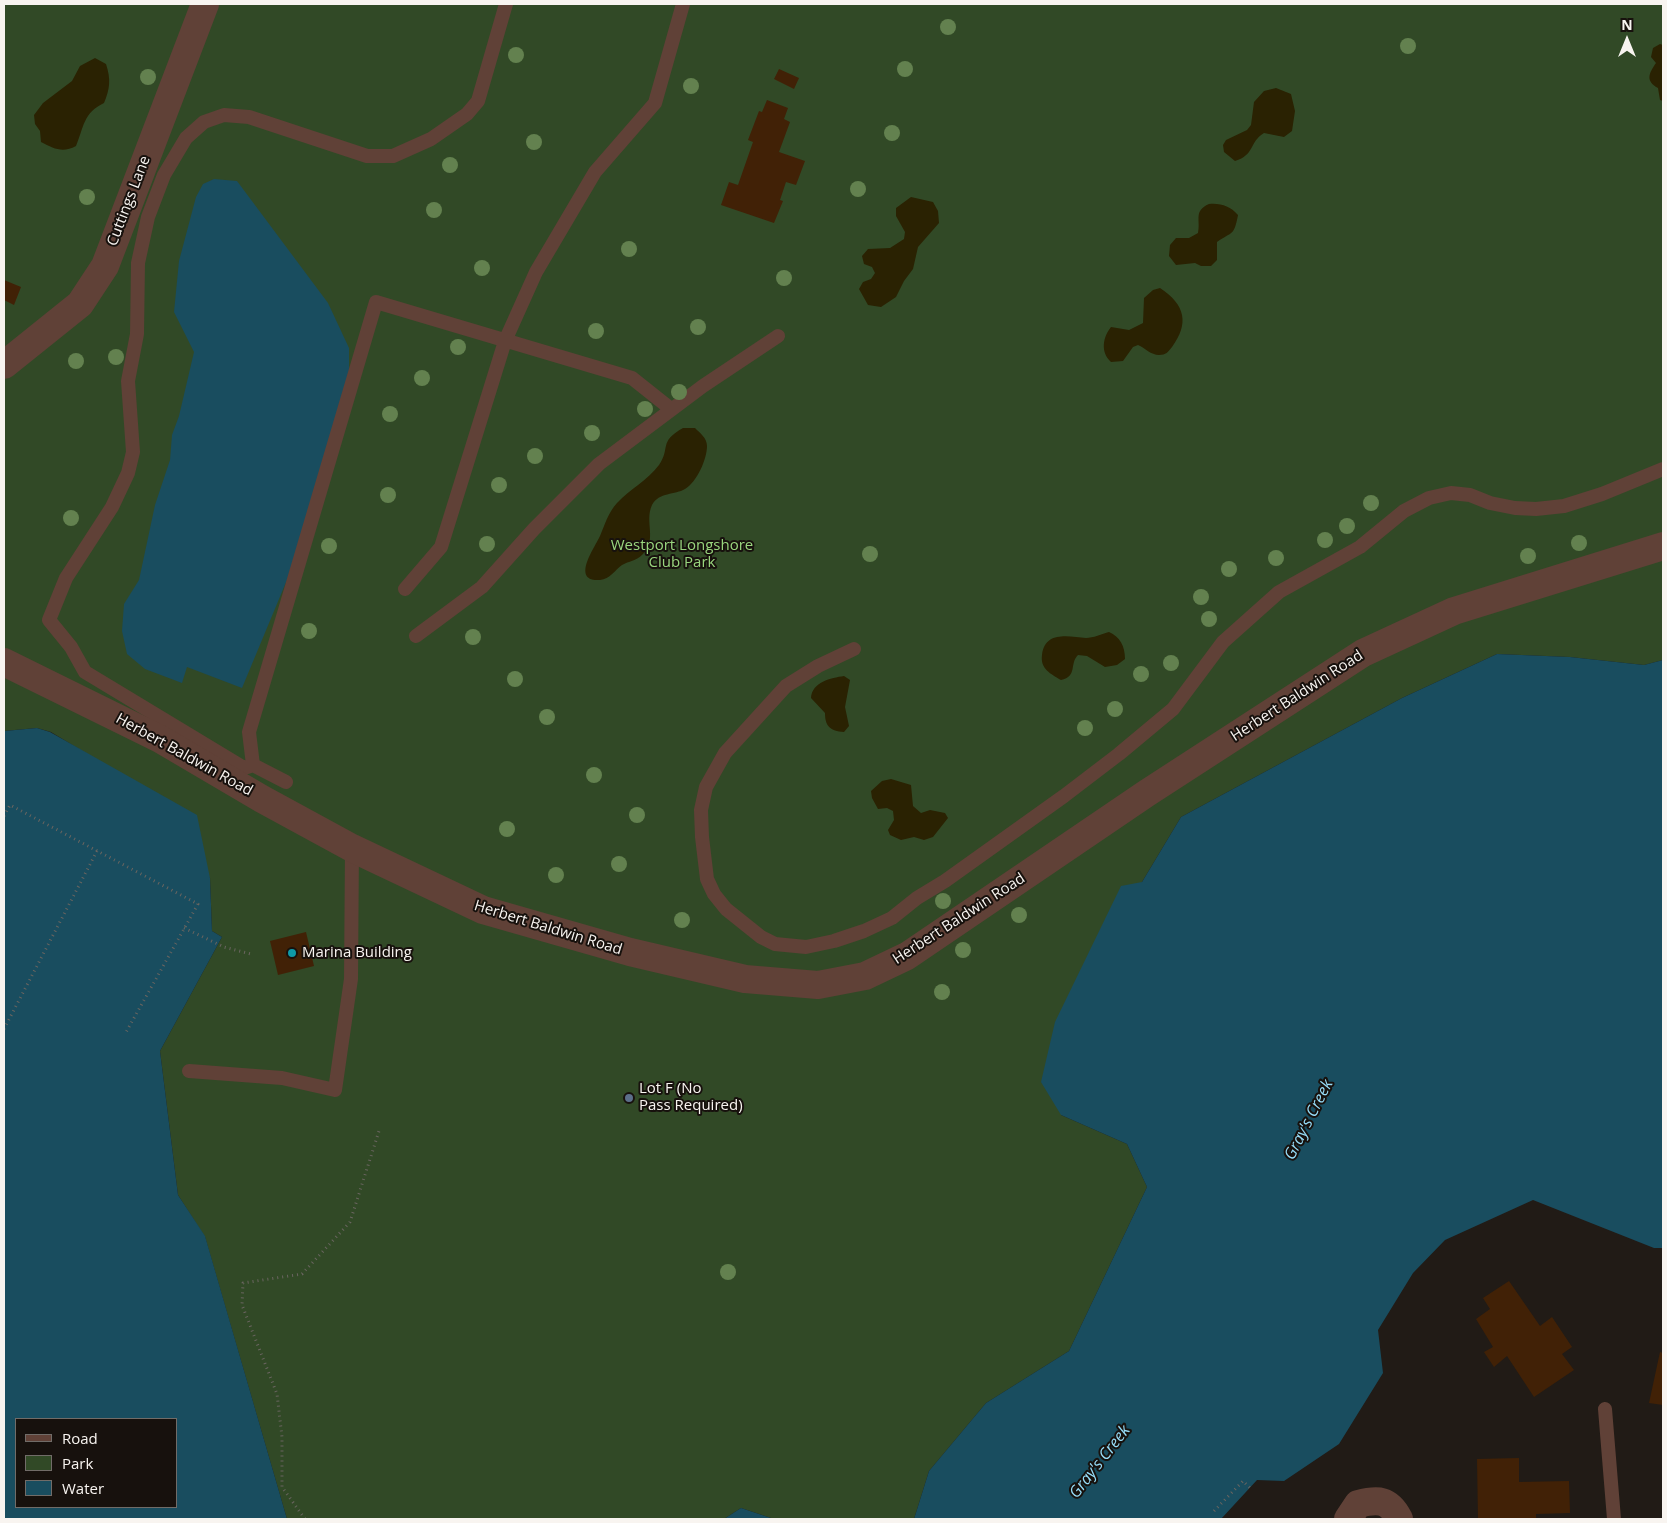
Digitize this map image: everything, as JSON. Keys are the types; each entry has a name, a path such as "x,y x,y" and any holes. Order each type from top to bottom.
{"street":[{"name":"Cuttings Lane","path":"4,365 80,304 105,266 205,4"},
{"name":"Herbert Baldwin Road","path":"6,665 160,738 262,799 352,848 483,910 630,952 745,978 818,985 865,976 907,956 1147,793 1363,653 1454,611 1663,546"},
{"path":"1348,1519 1358,1504 1374,1500 1390,1505 1399,1519"}],"lane":[{"path":"286,782 253,765 244,768 85,672 71,648 49,620 66,578 112,507 128,474 133,452 128,381 137,334 138,263 148,216 164,175 186,138 204,122 224,115 249,117 367,156 393,156 431,139 467,114 478,101 506,4"},
{"path":"405,589 441,547 505,341 536,272 596,172 656,104 683,4"},
{"path":"253,765 249,732 376,302 632,378 671,409"},
{"path":"416,636 482,587 534,529 599,464 742,358 778,336"},
{"path":"854,650 818,666 786,686 725,753 706,787 701,810 707,879 714,894 741,923 776,944 806,947 834,941 864,932 892,918 917,898 945,881 1064,796 1126,749 1173,709 1223,642 1279,592 1360,547 1404,511 1429,498 1451,493 1470,495 1490,503 1515,508 1536,509 1564,506 1602,494 1663,469"},
{"path":"190,1071 282,1078 335,1090 351,979 352,848"},
{"path":"1604,1410 1614,1519"}],"path":[{"path":"4,816 10,804 198,904 125,1034"},
{"path":"4,1029 96,851"},
{"path":"184,928 224,947 251,954"},
{"path":"305,1519 282,1487 282,1437 277,1394 242,1305 243,1282 302,1274 350,1222 379,1130"},
{"path":"1214,1511 1243,1481 1251,1489"}],"green space":[{"name":"Westport Longshore Club Park","path":"4,4 1663,4 1663,660 1644,665 1570,657 1497,654 1402,698 1181,817 1142,882 1061,1115 1127,1144 1147,1187 1069,1351 986,1403 929,1471 914,1519 774,1519 741,1508 724,1519 287,1519 205,1237 178,1195 160,1051 222,937 212,931 210,878 107,766 51,732 37,728 4,731"}],"sand":[{"path":"1660,44 1663,45 1663,101 1660,100 1658,88 1650,80 1656,63 1651,57 1653,48"},
{"path":"95,58 106,64 109,74 109,88 104,103 88,116 76,146 63,150 50,147 41,142 40,131 35,124 34,115 43,103 72,81 80,66"},
{"path":"1276,88 1291,94 1295,111 1292,131 1284,137 1264,133 1256,140 1246,155 1235,161 1224,152 1223,145 1226,140 1247,130 1251,125 1254,102 1264,91"},
{"path":"911,197 933,202 938,211 939,223 918,247 913,269 896,297 881,307 868,305 859,289 863,282 871,279 875,273 872,267 864,264 862,256 868,249 890,248 904,239 905,232 896,216 896,208"},
{"path":"1209,204 1225,206 1232,209 1238,215 1234,230 1217,242 1217,260 1211,266 1201,266 1195,263 1176,265 1169,256 1170,245 1176,238 1189,238 1198,233 1199,213"},
{"path":"1160,288 1175,301 1182,315 1183,323 1181,330 1172,347 1167,353 1156,355 1138,345 1133,347 1123,361 1111,362 1104,349 1108,331 1111,327 1129,330 1143,323 1144,298 1153,290"},
{"path":"683,428 695,428 707,443 707,451 701,470 694,481 685,489 663,496 652,505 649,518 649,543 642,555 622,565 607,578 600,580 591,579 587,576 585,570 587,563 611,511 622,498 655,470 662,459 670,437"},
{"path":"1109,632 1119,639 1124,650 1125,659 1117,665 1105,667 1087,656 1078,655 1075,658 1070,676 1061,680 1044,667 1042,655 1044,647 1053,638 1066,636 1089,638"},
{"path":"844,676 850,680 845,707 849,726 844,732 829,727 825,713 811,698 818,685"},
{"path":"891,779 911,785 913,806 921,813 930,810 945,813 948,818 933,837 924,840 914,837 901,840 890,835 888,830 894,820 893,811 887,808 878,809 872,798 871,791 882,781"}],"water":[{"path":"214,179 237,181 328,303 349,348 349,373 289,575 242,688 187,667 182,683 145,669 127,654 122,631 124,604 139,580 155,505 170,460 172,435 179,416 194,352 174,312 179,261 196,197 203,184"},
{"name":"Gray's Creek","path":"1497,654 1570,657 1644,665 1663,660 1663,1248 1654,1248 1533,1200 1445,1240 1413,1273 1378,1330 1383,1373 1339,1444 1284,1481 1257,1480 1221,1519 914,1519 929,1471 986,1403 1069,1351 1147,1187 1127,1144 1061,1115 1041,1082 1055,1022 1121,886 1142,882 1181,817 1402,698"},
{"path":"37,728 50,732 197,815 210,878 212,931 222,937 160,1051 178,1195 205,1236 287,1519 4,1519 4,731"},
{"path":"741,1508 774,1519 724,1519"}],"building":[{"path":"779,69 799,78 794,89 774,79"},
{"path":"767,100 788,108 784,119 790,122 779,152 805,161 796,185 786,182 780,200 783,201 774,223 721,205 729,182 738,185 753,142 748,140 759,111 762,112"},
{"path":"4,280 21,287 14,305 4,300"},
{"name":"Marina Building","path":"306,932 314,966 278,975 270,941"},
{"path":"1509,1281 1540,1326 1552,1317 1572,1347 1562,1354 1574,1370 1534,1397 1507,1356 1494,1367 1484,1352 1493,1347 1476,1319 1490,1309 1483,1298"},
{"path":"1660,1352 1663,1353 1663,1405 1649,1403"},
{"path":"1519,1458 1519,1482 1569,1481 1570,1513 1536,1514 1536,1519 1478,1519 1477,1459"}],"place":[{"name":"Marina Building","path":"292,953"},
{"name":"Lot F (No Pass Required)","path":"629,1098"}]}
